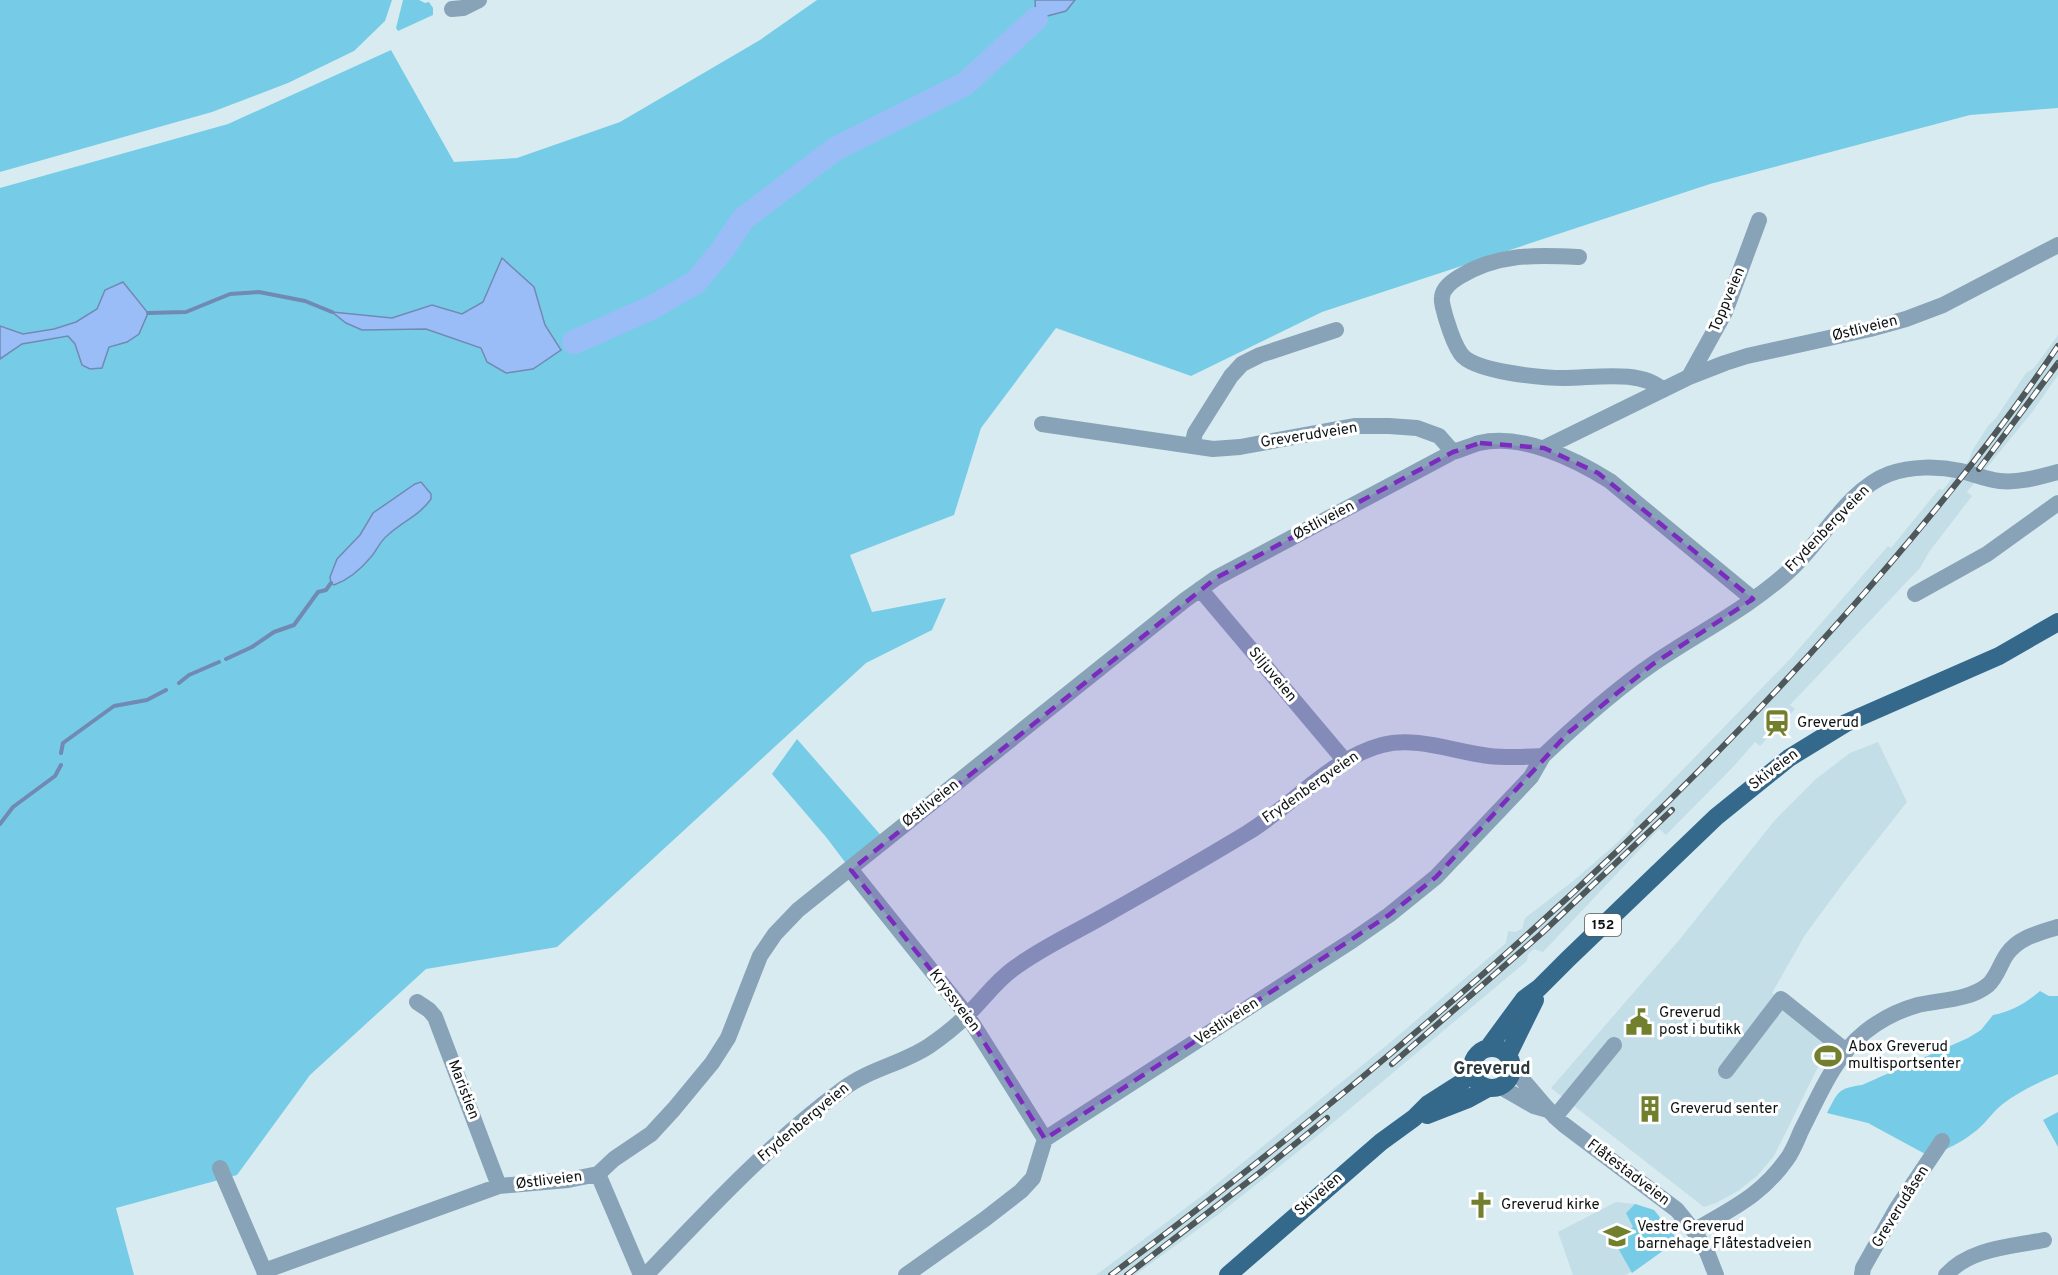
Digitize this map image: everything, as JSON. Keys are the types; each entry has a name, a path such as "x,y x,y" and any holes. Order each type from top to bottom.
{"main road":[{"name":"Skiveien","path":"1488,1048 1524,999 1539,988 1716,817 1789,758 1846,723 1999,656 2058,622"},
{"name":"Skiveien","path":"1510,1063 1539,988"},
{"path":"1488,1048 1502,1050 1510,1063"},
{"name":"152","path":"1472,1072 1473,1060 1477,1054 1488,1048"},
{"name":"152","path":"1495,1087 1511,1077 1510,1063"},
{"name":"Skiveien","path":"1227,1275 1356,1162 1414,1118 1428,1104 1450,1092 1472,1072"},
{"path":"1472,1072 1478,1083 1495,1087"},
{"name":"Skiveien","path":"1414,1118 1433,1114 1495,1087"}],"street":[{"path":"452,9 464,8 479,0"},
{"name":"Toppveien","path":"1689,377 1725,312 1759,220"},
{"name":"Østliveien","path":"265,1273 418,1214 466,1200 499,1186 568,1180 598,1174 614,1159 651,1134 712,1063 728,1038 760,956 775,934 798,910 1141,634 1216,578 1453,453 1480,443 1498,441 1544,448 1689,377 1747,356 1870,330 1906,319 1942,305 2058,246"},
{"path":"1578,257 1535,255 1505,258 1465,273 1448,284 1442,297 1444,309 1448,327 1461,355 1476,366 1489,369 1562,378 1635,377 1654,381 1663,390"},
{"path":"1192,446 1195,433 1231,376 1242,364 1260,355 1336,330"},
{"name":"Greverudveien","path":"1042,424 1214,449 1240,447 1354,426 1389,426 1417,428 1439,436 1453,453"},
{"path":"1544,448 1611,481 1753,599"},
{"name":"Frydenbergveien","path":"646,1275 759,1160 844,1088 863,1076 907,1059 931,1045 967,1015 1012,969 1250,831 1345,761 1362,752 1401,742 1489,756 1543,756 1626,684 1670,652 1753,599 1790,571 1856,496 1875,480 1890,474 1923,468 1941,468 2008,481 2033,479 2058,472"},
{"path":"1915,594 1987,554 2058,503"},
{"name":"Siljuveien","path":"1200,589 1345,761"},
{"name":"Vestliveien","path":"1045,1139 1389,915 1436,877 1531,777 1543,756"},
{"name":"Kryssveien","path":"850,870 967,1015 1045,1139"},
{"path":"1694,1232 1746,1202 1767,1183 1788,1158 1832,1072 1846,1051 1864,1033 1883,1020 1916,1006 1974,993 1988,985 2007,954 2018,942 2058,927"},
{"path":"1726,1071 1781,999 1846,1051"},
{"name":"Maristien","path":"417,1002 435,1017 499,1186"},
{"path":"1551,1113 1614,1045"},
{"name":"Flåtestadveien","path":"1510,1063 1551,1113 1677,1210 1707,1252 1716,1275"},
{"name":"Flåtestadveien","path":"1495,1087 1551,1113"},
{"path":"906,1275 1021,1191 1033,1178 1045,1139"},
{"name":"Greverudåsen","path":"1862,1275 1863,1268 1897,1208 1942,1141"},
{"path":"220,1168 265,1273"},
{"path":"598,1174 641,1275"},
{"path":"1946,1275 1963,1259 1980,1253 2044,1240"}],"highlighted area":[{"path":"1480,443 1544,448 1598,473 1753,599 1653,664 1568,733 1436,877 1389,915 1045,1139 967,1015 851,870 1216,578 1453,452"}],"shaded area":[{"path":"0,0 392,0 385,21 354,51 288,83 212,112 0,172"},
{"path":"403,0 429,2 433,8 433,15 398,31 396,28"},
{"path":"817,0 2058,0 2058,108 1970,115 1710,184 1322,312 1191,376 1056,328 981,428 954,515 850,555 872,612 946,598 932,630 866,663 557,947 426,969 310,1075 237,1175 116,1208 134,1275 0,1275 0,188 228,124 391,50 454,162 517,158 620,122 760,40"},
{"path":"1035,0 1075,0 1066,11 1036,19"},
{"path":"502,258 534,287 545,325 561,350 533,369 506,373 487,362 481,348 426,329 362,330 346,323 332,312 392,318 432,305 462,314 483,302"},
{"path":"123,282 148,313 139,334 127,342 109,347 102,368 90,369 82,365 75,344 68,336 22,344 0,359 0,326 23,334 54,329 76,322 97,309 105,290"},
{"path":"2058,335 2058,375 2033,411 1967,492 1972,496 1929,552 1920,568 1790,705 1795,709 1760,746 1755,742 1666,835 1659,829 1543,952 1534,949 1528,954 1527,961 1305,1146 1219,1214 1135,1275 1096,1275 1203,1195 1392,1041 1506,943 1508,931 1515,932 1522,929 1525,918 1617,843 1635,824 1633,821 1791,658 1888,546 1891,548 1939,489 1943,490 1952,478 1954,479 2026,373 2034,368"},
{"path":"421,482 431,494 427,505 385,537 371,557 354,574 334,585 331,583 330,577 337,559 360,535 373,513"},
{"path":"797,739 885,840 851,870 772,774"},
{"path":"1878,742 1907,802 1805,935 1772,993 1837,1042 1820,1063 1774,1156 1757,1176 1738,1191 1704,1207 1551,1088 1680,939 1775,820 1816,779 1850,753"},
{"path":"2040,991 2049,996 2058,996 2058,1074 2010,1099 1997,1109 1984,1124 1960,1142 1927,1155 1868,1123 1827,1113 1843,1090 1862,1085 1968,1038 1981,1030 1993,1015 2018,1006"},
{"path":"2058,1112 2058,1147 2043,1120"},
{"name":"Vestre Greverud barnehage Flåtestadveien","path":"1616,1202 1635,1204 1654,1210 1678,1240 1626,1275 1573,1275 1558,1232"},
{"path":"1635,1204 1654,1210 1678,1240 1632,1273 1613,1239 1633,1227 1626,1213"}],"waterway":[{"path":"574,342 651,308 696,282 723,249 743,219 835,149 965,84 1036,19"},
{"path":"148,313 186,312 230,294 259,292 305,301 332,312"},
{"path":"226,659 252,647 274,632 294,625 318,592 326,590 331,583"},
{"path":"179,683 189,675 219,662"},
{"path":"61,753 63,743 114,706 147,700 166,690"},
{"path":"0,824 13,807 55,776 61,765"}],"railway":[{"path":"1111,1275 1304,1125 1398,1047 1490,968 1669,801 1754,714 1896,557 1980,454 2058,346"},
{"path":"1979,469 2058,363"},
{"path":"1392,1064 1542,933 1672,810"},
{"path":"1127,1275 1327,1118"}],"place":[{"name":"Greverud","path":"1777,723"},
{"name":"Greverud post i butikk","path":"1639,1022"},
{"name":"Abox Greverud multisportsenter","path":"1828,1056"},
{"name":"Greverud senter","path":"1650,1109"},
{"name":"Greverud kirke","path":"1481,1205"},
{"name":"Vestre Greverud barnehage Flåtestadveien","path":"1617,1236"}],"district":[{"name":"Greverud","path":"1492,1069"}]}
